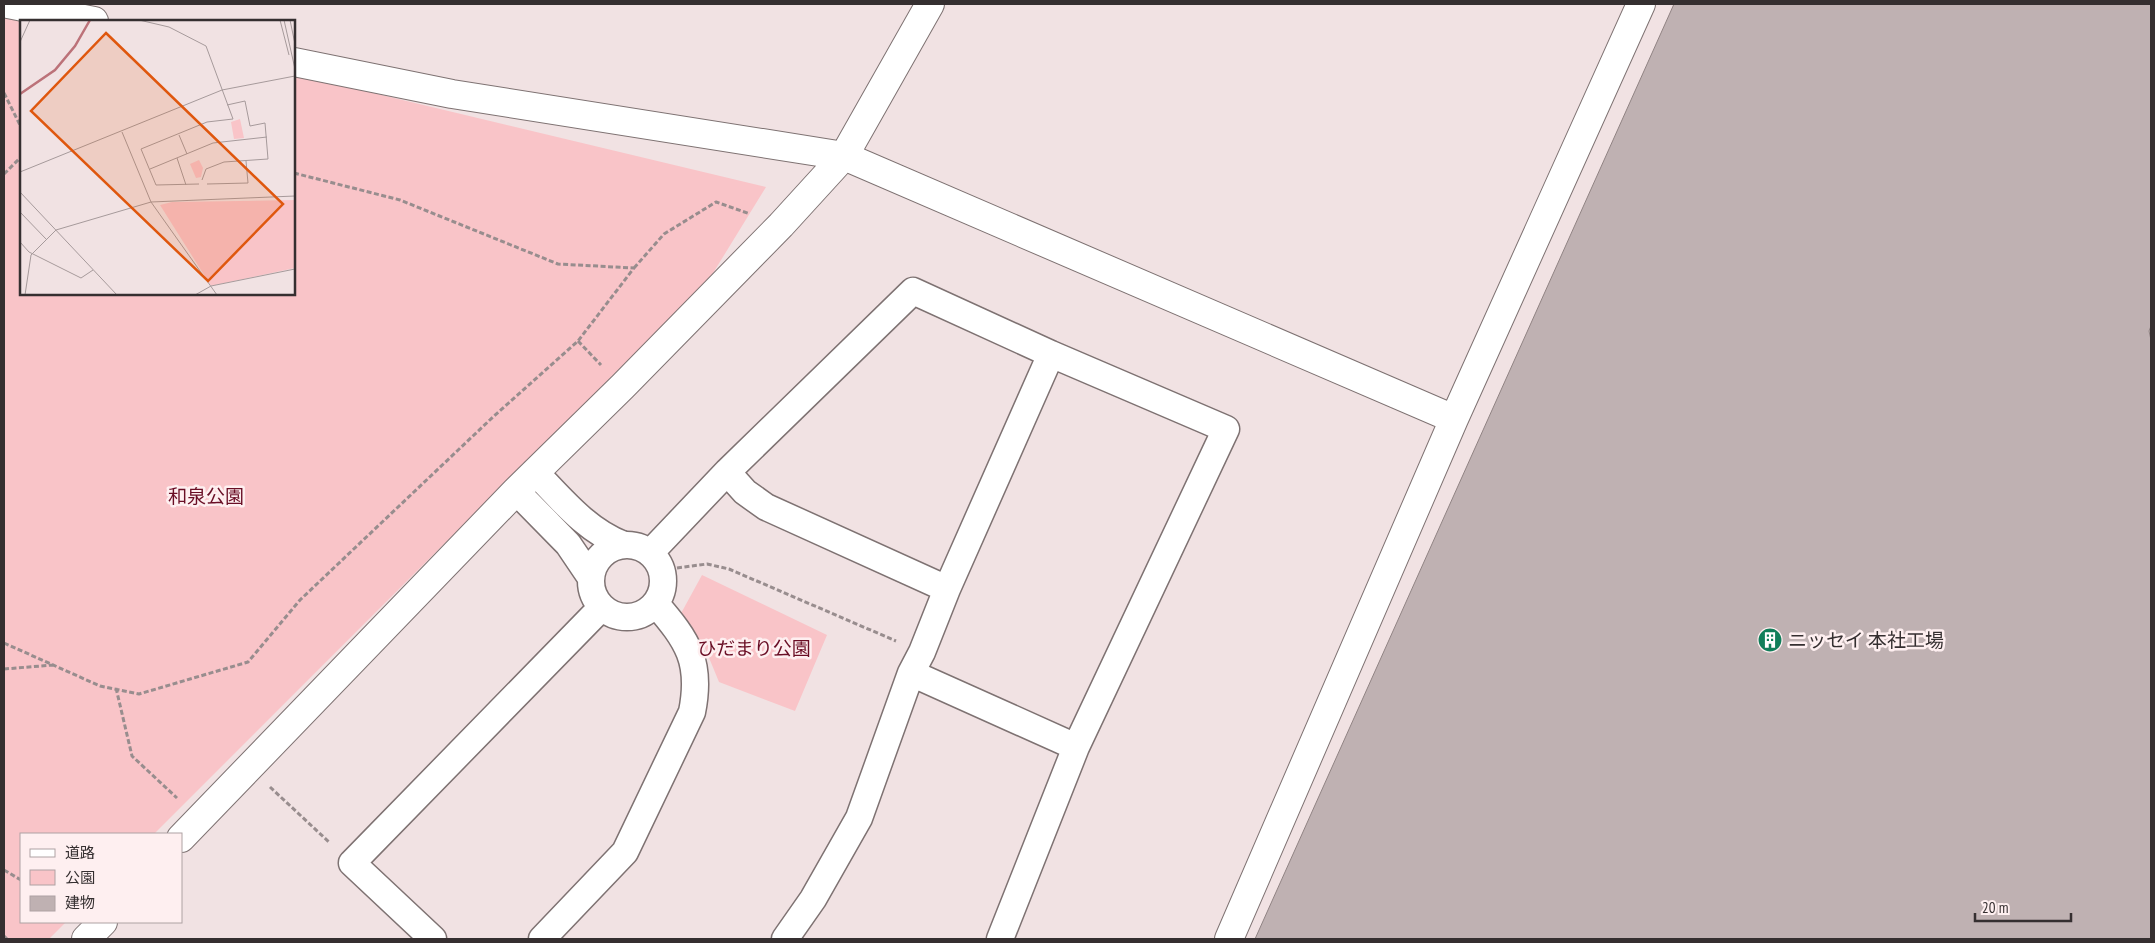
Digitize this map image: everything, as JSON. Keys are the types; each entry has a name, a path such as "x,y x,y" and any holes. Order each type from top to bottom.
{"street":[{"path":"8,4 89,20"},
{"path":"182,837 525,481 623,386 781,225 844,156 930,4"},
{"path":"1229,939 1454,419 1641,4"},
{"path":"295,62 452,94 844,156 1454,419"},
{"path":"656,561 728,472 913,291 1051,354 1226,429 1076,747 1000,939"},
{"path":"785,939 813,899 859,818 917,662 947,589 1051,354"},
{"path":"728,472 745,492 766,507 947,589"},
{"path":"525,481 607,538 624,545 642,548 656,561 664,582 656,604 646,612 635,617 623,618 602,608 591,589 591,578 598,560 610,550 624,545"},
{"path":"525,481 591,578"},
{"path":"542,939 625,852 692,712 696,692 690,650 656,604"},
{"path":"434,939 352,864 602,608"},
{"path":"917,662 1076,747"},
{"path":"86,939 102,923"}],"path":[{"path":"4,93 20,125"},
{"path":"4,174 20,157"},
{"path":"295,173 400,200 558,264 634,268"},
{"path":"4,643 100,686 139,694 248,662 300,600 494,416 578,342 634,268 664,234 716,202 781,225"},
{"path":"656,561 708,564 729,569 917,662"},
{"path":"4,669 53,665"},
{"path":"116,688 132,756 200,819"},
{"path":"250,768 352,864"},
{"path":"4,870 20,879"},
{"path":"4,936 8,939"}],"green space":[{"name":"和泉公園","path":"4,5 68,20 20,20 20,295 295,295 295,74 766,187 710,278 155,833 20,833 20,923 65,923 49,939 4,939"},
{"name":"ひだまり公園","path":"702,575 827,635 795,711 719,682 705,648 679,617"}],"building":[{"name":"ニッセイ 本社工場","path":"1674,4 2151,4 2151,326 2149,331 2151,340 2151,939 1255,939"}],"place":[{"name":"ニッセイ 本社工場","path":"1770,640"}]}
